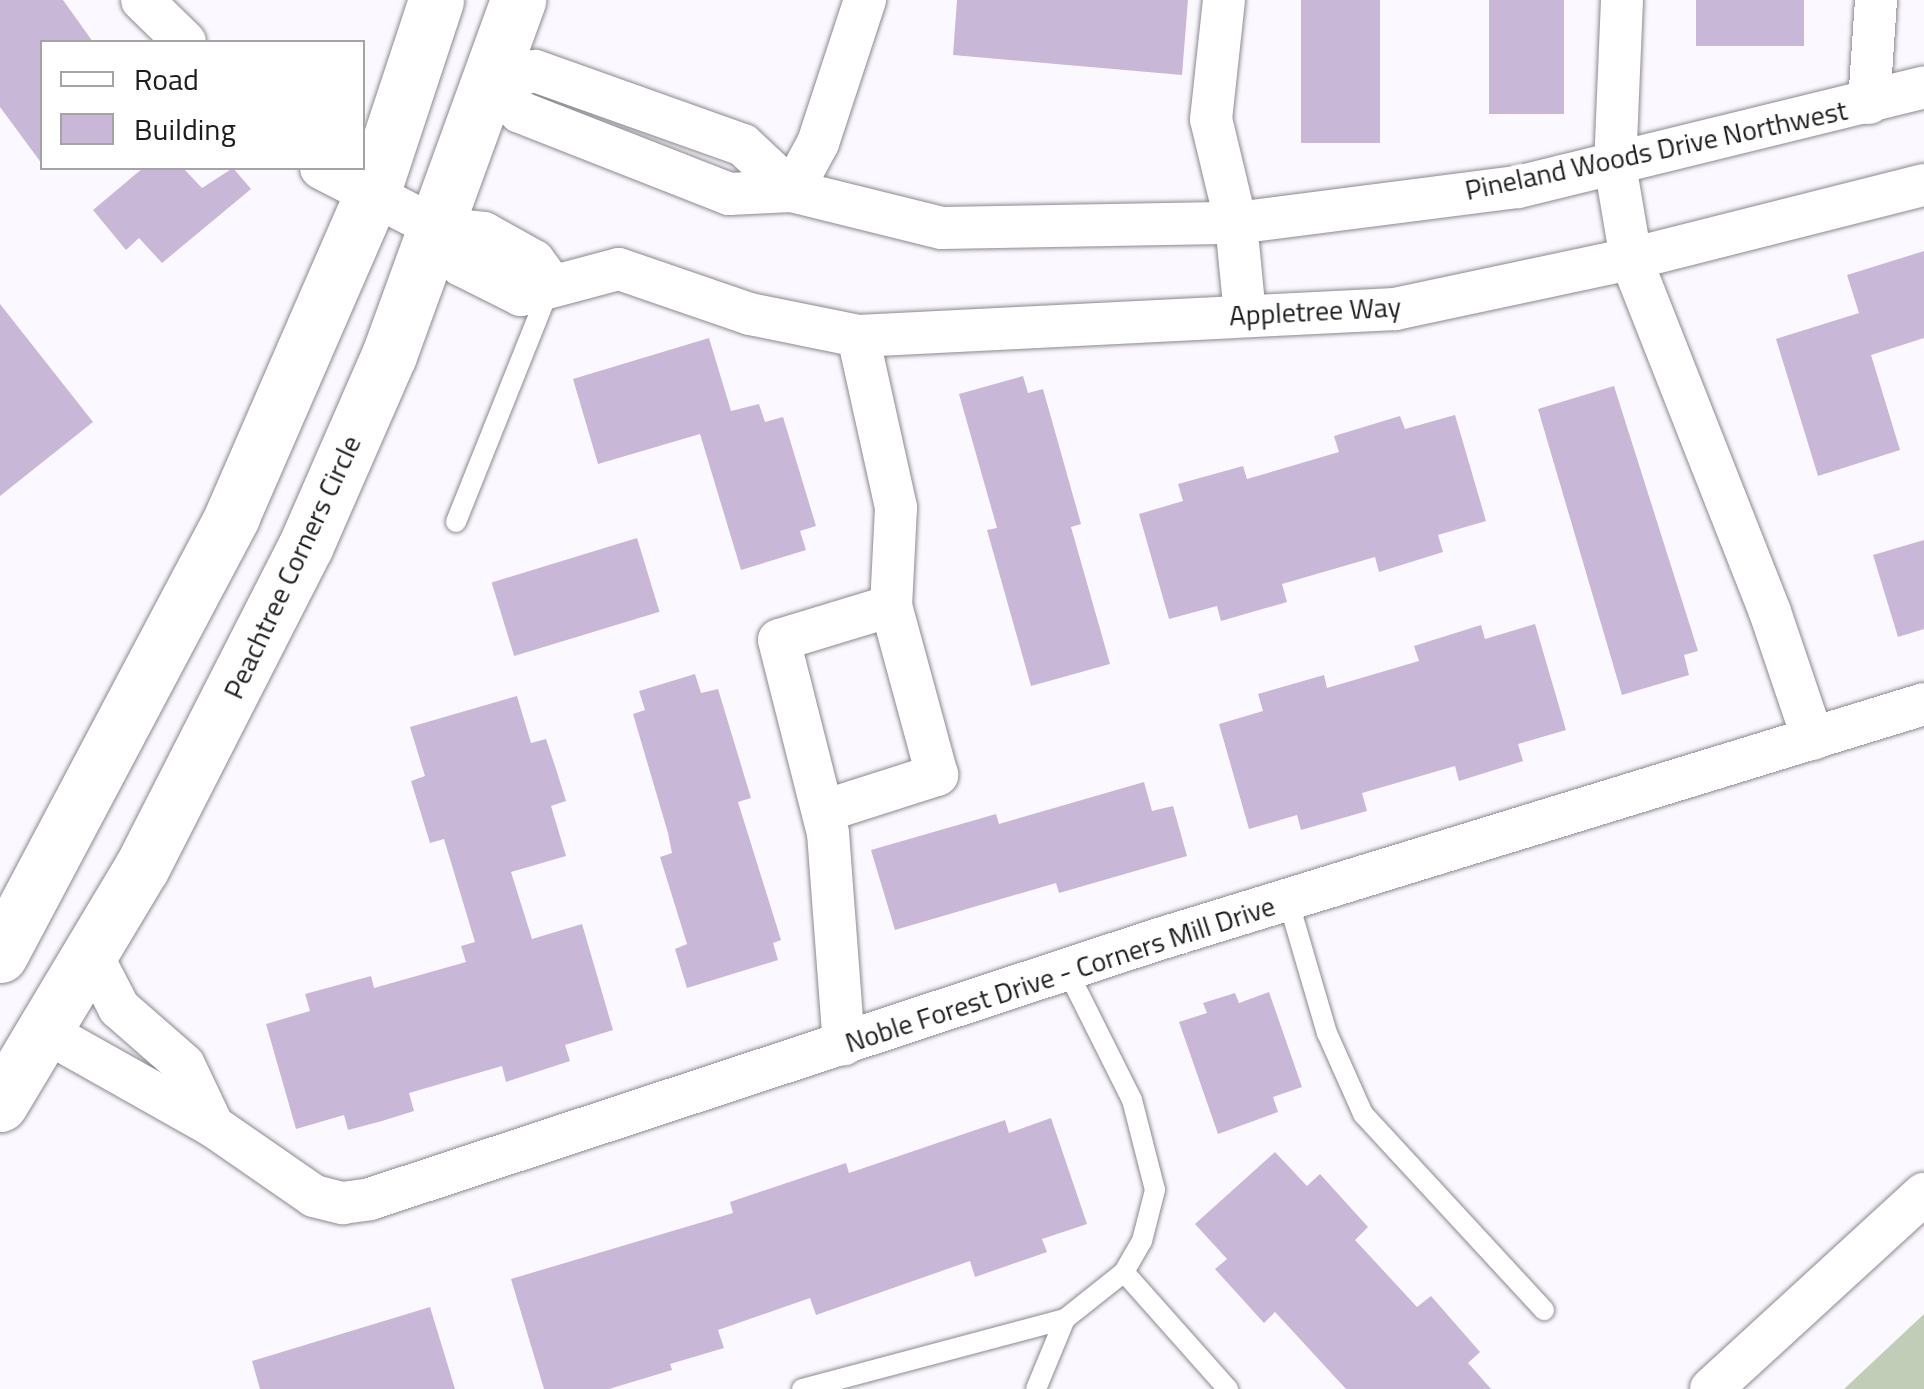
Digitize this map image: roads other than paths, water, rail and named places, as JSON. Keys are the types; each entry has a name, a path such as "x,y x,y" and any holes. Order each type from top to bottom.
{"street":[{"path":"142,0 183,40"},
{"path":"0,955 232,516 371,197 436,0"},
{"name":"Peachtree Corners Circle","path":"0,1104 91,954 306,544 437,228 518,0"},
{"path":"792,190 818,143 865,0"},
{"path":"1224,0 1210,120 1236,223 1245,314"},
{"path":"1622,0 1615,165 1631,259 1770,612 1813,739"},
{"path":"1868,103 1876,0"},
{"name":"Pineland Woods Drive Northwest","path":"492,82 520,112 730,194 792,190 942,228 1236,223 1518,187 1924,88"},
{"name":"Appletree Way","path":"324,170 437,228 462,266 521,295 551,284 619,270 750,314 858,336 1396,309 1631,259 1924,185"},
{"path":"824,811 938,775 890,606 896,508 858,336"},
{"path":"844,1044 824,811 779,640 890,606"},
{"name":"Noble Forest Drive - Corners Mill Drive","path":"46,1032 214,1126 314,1196 343,1203 1288,900 1924,704"},
{"path":"91,954 119,1008 184,1065 214,1126"},
{"path":"1711,1389 1924,1194"}],"lane":[{"path":"456,522 551,284"},
{"path":"1288,900 1328,1033 1363,1114 1544,1310"},
{"path":"802,1389 1065,1320 1124,1272 1142,1241 1155,1190 1132,1100 1067,970"},
{"path":"1124,1272 1228,1389"},
{"path":"1036,1389 1065,1320"}]}
